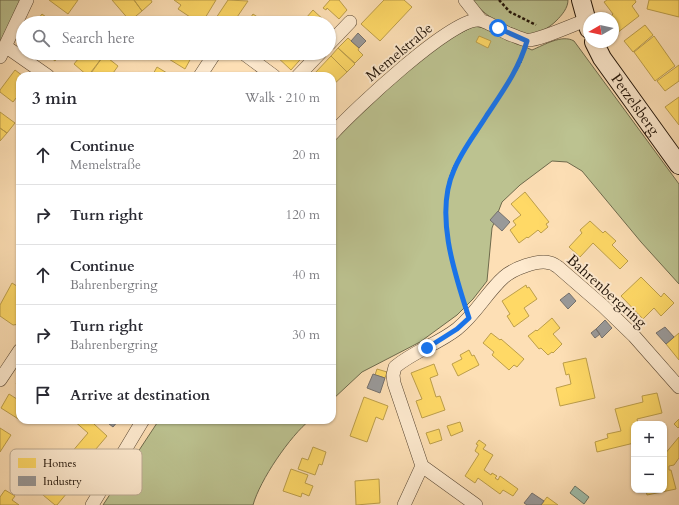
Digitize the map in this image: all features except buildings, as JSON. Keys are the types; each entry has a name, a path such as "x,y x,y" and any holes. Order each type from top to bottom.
{"main road":[{"path":"581,0 584,12"},
{"name":"Petzelsberg","path":"597,48 602,58 679,165"}],"street":[{"path":"20,16 27,0"},
{"path":"465,0 480,19 527,41 583,25"},
{"name":"Memelstraße","path":"336,130 376,92 431,45 458,26 472,20 480,19"},
{"path":"336,37 350,22"},
{"path":"16,24 3,52 16,59"},
{"path":"18,60 40,72"},
{"path":"203,72 210,60"},
{"path":"252,60 269,72"},
{"path":"302,72 313,60"},
{"name":"Bahrenbergring","path":"422,466 394,383 394,370 398,364 457,329 469,318 504,277 512,271 531,264 549,262 558,267 603,306 634,336 679,387"},
{"path":"0,380 16,356"},
{"path":"126,449 141,424"},
{"path":"404,505 422,466 476,505"},
{"path":"92,505 98,495"}],"path":[{"path":"499,0 510,12 529,22"},
{"path":"469,318 459,286 451,252 446,208 448,192 453,170 462,153 520,63 527,41"}],"green space":[{"path":"0,0 25,0 17,16 16,16 16,19 0,53"},
{"path":"471,0 568,0 564,11 553,24 534,33 526,34 496,21 481,10"},
{"path":"474,26 484,28 532,50 559,39 569,39 574,41 679,184 679,284 641,242 582,171 567,162 552,161 520,185 502,202 492,228 487,281 473,299 457,315 420,342 362,372 336,396 336,136 434,47"},
{"path":"156,424 305,424 285,447 269,471 262,483 253,505 103,505 110,495 142,495 142,449 140,449"}],"shaded area":[{"path":"575,486 589,497 584,504 570,493"}],"route":[{"path":"427,348 457,329 469,318 459,286 451,252 447,228 446,208 453,170 462,153 514,73 524,54 527,41 498,28"}]}
